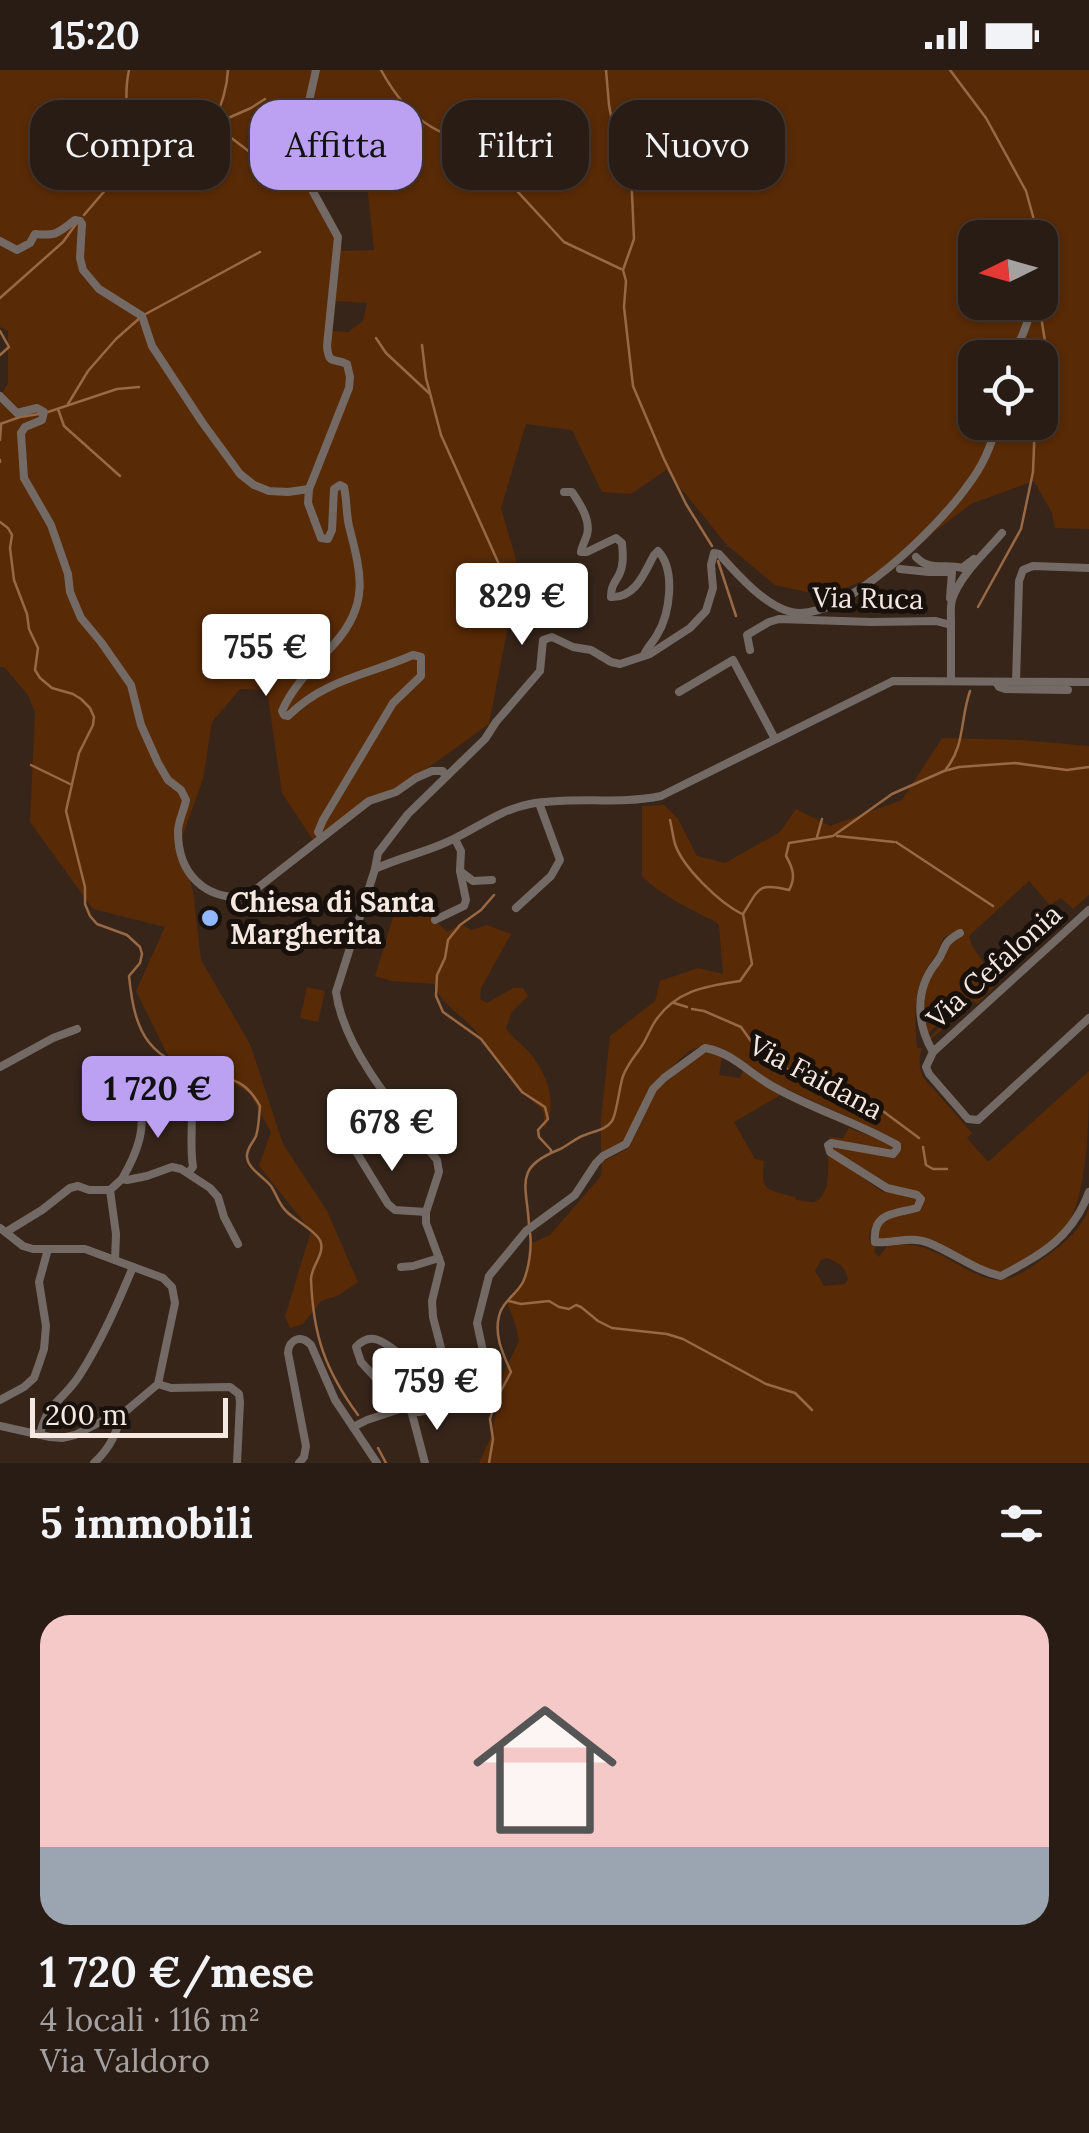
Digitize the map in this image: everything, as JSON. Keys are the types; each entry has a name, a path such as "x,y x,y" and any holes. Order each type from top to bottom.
{"street":[{"path":"316,70 302,144 311,188 338,237 328,356 346,364 350,377 309,489 308,503 321,538 328,539 334,489 344,487 361,595 350,624 303,676 283,707 284,715 342,680 414,655 421,657 422,666 421,676 394,703 323,820 318,832 322,837"},
{"path":"0,240 18,250 30,243 35,234 58,234 74,220 80,221 80,258 89,280 142,316 152,346 240,474 269,492 309,489"},
{"path":"0,396 17,413 37,408 44,412 42,420 25,427 22,433 24,478 51,525 80,618 131,685 158,764 186,800 177,826 179,842 198,885 236,898 246,896 368,801 396,792 432,772 443,771 445,776"},
{"path":"411,1410 442,1408 452,1393 433,1317 439,1258 426,1223 439,1172 437,1160 363,1060 344,1022 336,992 378,853 445,776 485,739 540,671 542,640 552,638 620,664 644,655 690,628 706,610 714,553 720,554 774,604 791,612 827,608 866,586 941,520 970,482 993,440"},
{"path":"564,492 572,492 585,514 587,536 580,552 616,538 622,543 623,558 611,597 622,597 632,590 654,555 658,552 663,557 670,586 662,624 644,655"},
{"path":"951,602 968,573 1002,533"},
{"path":"916,557 934,567 962,568 988,549"},
{"path":"1016,682 1019,581 1023,570 1032,566 1089,568"},
{"path":"900,569 952,572 951,624"},
{"name":"Via Ruca","path":"750,650 748,636 780,619 936,621 951,624 951,681"},
{"path":"678,692 732,660 775,738"},
{"path":"375,870 455,838 509,809 570,800 644,800 660,796 893,681 1089,682"},
{"path":"996,682 1005,689 1068,690"},
{"path":"516,908 551,876 560,860 539,803"},
{"path":"435,920 464,906 466,900 460,871 461,850 455,838"},
{"path":"460,871 473,881 492,880"},
{"name":"Via Cefalonia","path":"1089,910 933,1052 926,1067 968,1119 978,1120 1089,1018"},
{"path":"933,1052 923,1034 919,1013 924,981 947,940 960,933"},
{"path":"0,1066 78,1029"},
{"name":"Via Faidana","path":"353,1427 411,1410 436,1414 470,1387 484,1356 476,1323 488,1276 529,1229 575,1195 603,1156 626,1144 653,1090 664,1078 705,1048 718,1050 765,1082 897,1145 893,1154 883,1154 828,1145 830,1152 885,1187 916,1194 921,1199 918,1208 880,1219 874,1228 878,1243 897,1239 926,1241 983,1272 1001,1276 1062,1237 1082,1214 1089,1192"},
{"path":"188,1173 193,1167 191,1094 215,1105"},
{"path":"0,1426 40,1436 76,1435 110,1417 120,1416 158,1384 175,1303 169,1282 86,1249 23,1246 3,1230 42,1210 70,1188 110,1190 122,1178 136,1150 143,1121 137,1099"},
{"path":"352,1145 388,1204 395,1210 426,1212"},
{"path":"122,1178 147,1176 172,1167 188,1173 218,1198 238,1244"},
{"path":"110,1190 115,1260"},
{"path":"0,1400 34,1378 44,1349 46,1326 40,1282 48,1249"},
{"path":"400,1267 439,1258"},
{"path":"40,1436 48,1410 76,1380 107,1328 133,1268"},
{"path":"425,1463 411,1410 362,1362 356,1346 369,1337 378,1339 418,1365 426,1366 438,1364 443,1356"},
{"path":"299,1463 306,1446 288,1346 300,1338 311,1345 335,1400 377,1463"},
{"path":"158,1384 171,1388 236,1389 240,1402 237,1463"},
{"path":"94,1463 118,1430 120,1416"}],"shaded area":[{"path":"0,70 1089,70 1089,529 1055,528 1052,513 1034,481 971,504 877,575 826,596 775,585 727,545 666,470 631,494 602,492 572,430 526,424 501,508 519,570 489,724 315,843 282,793 267,690 240,689 212,722 203,779 180,843 193,892 201,960 250,1044 283,1144 327,1211 358,1282 321,1301 303,1324 290,1328 285,1317 311,1231 259,1166 271,1132 250,1094 229,1080 177,1074 136,991 165,927 93,909 30,822 35,713 28,695 0,667 0,397 8,383 8,331 0,327","holes":["336,301 367,303 363,321 348,332 332,331"]},
{"path":"942,738 1089,746 1089,895 1073,909 1061,898 1050,905 1029,881 969,936 984,963 982,974 994,987 929,1041 947,1020 948,1008 926,1036 926,985 948,942 965,932 959,930 943,938 918,991 917,1048 922,1048 919,1063 923,1077 972,1133 967,1138 988,1162 1089,1071 1086,1158 1070,1220 1055,1241 1000,1273 969,1263 930,1242 900,1238 881,1241 876,1237 882,1221 918,1211 923,1202 918,1192 890,1185 831,1148 892,1158 900,1148 856,1121 770,1081 721,1048 705,1045 689,1051 650,1087 623,1142 601,1153 610,1036 655,1001 660,981 698,968 723,974 719,925 669,897 642,876 642,806 664,805 678,819 697,856 725,863 780,832 796,809 830,826 902,800"},
{"path":"399,898 432,917 447,932 461,924 472,930 487,925 511,934 481,988 480,999 487,1003 513,988 523,988 528,996 512,1012 506,1028 529,1052 546,1079 551,1109 544,1129 541,1108 514,1081 475,1030 446,1004 434,984 375,976"},
{"path":"307,987 325,991 318,1022 300,1018"},
{"path":"711,1052 722,1057 719,1075 740,1078 744,1068 762,1085 782,1094 734,1122 755,1159 764,1161 763,1179 768,1188 796,1200 814,1202 826,1188 828,1154 883,1192 917,1198 917,1205 885,1214 874,1223 869,1240 879,1257 887,1246 905,1244 937,1253 979,1275 1006,1279 1060,1246 1077,1229 1089,1208 1089,1463 479,1463 491,1437 504,1372 519,1341 507,1302 526,1275 532,1243 550,1235 601,1176 602,1162 629,1148 656,1090 702,1054","holes":["827,1258 845,1271 845,1284 824,1286 815,1271 821,1260"]},
{"path":"849,1128 892,1144 894,1149 831,1141 829,1137 843,1138"}],"waterway":[{"path":"126,100 129,70"},
{"path":"228,70 213,124 250,152"},
{"path":"381,70 415,115 482,153 564,242 621,269"},
{"path":"606,70 617,148 631,171 634,239 623,270 633,386 686,504 712,546"},
{"path":"950,70 986,118 1026,191 1034,220"},
{"path":"84,215 131,160 146,150 185,137 265,99"},
{"path":"0,298 63,242 76,224"},
{"path":"68,404 88,371 142,316 260,252"},
{"path":"1042,320 1045,340"},
{"path":"0,331 9,347 0,355"},
{"path":"376,338 386,353 430,394"},
{"path":"422,345 441,435 511,591 537,627"},
{"path":"48,412 117,389 139,387"},
{"path":"58,409 64,426 120,476"},
{"path":"0,424 39,414"},
{"path":"0,440 1,425"},
{"path":"978,607 1021,529 1033,472 1034,440"},
{"path":"0,522 12,535 14,580 38,648 35,670 52,688 81,699 94,717 79,753 66,811 85,887 85,904 97,924 127,935 140,947 140,963 129,976 136,1015 149,1042 172,1061 239,1083 260,1106 248,1161 271,1186 284,1209 321,1243 311,1279 318,1335 329,1367 358,1415"},
{"path":"718,561 736,616"},
{"path":"946,769 959,742 970,691"},
{"path":"529,1225 525,1188 529,1171 544,1157 612,1121 625,1071 662,1012 691,992 740,981 752,964 743,914 765,887 789,890 793,877 786,856 789,843 833,836 892,794 959,767 1015,763 1067,770 1089,767"},
{"path":"31,765 70,784"},
{"path":"817,837 822,819"},
{"path":"670,820 675,844 686,864 713,893 742,914"},
{"path":"837,836 894,842"},
{"path":"896,842 993,906"},
{"path":"494,895 448,940 437,975 436,996 443,1012 481,1039 522,1092 545,1107 548,1119 538,1130 551,1152"},
{"path":"674,1003 687,1007"},
{"path":"692,1009 741,1027 770,1061 796,1076 834,1081 868,1100 919,1138"},
{"path":"923,1147 926,1165 947,1169"},
{"path":"489,1463 493,1439 490,1419 511,1372 498,1338 499,1316 525,1277 530,1233"},
{"path":"509,1301 549,1301 569,1309 576,1305 612,1328 683,1339 766,1384 795,1393 812,1410"},
{"path":"378,1448 386,1463"}],"place":[{"name":"Chiesa di Santa Margherita","path":"210,918"}]}
